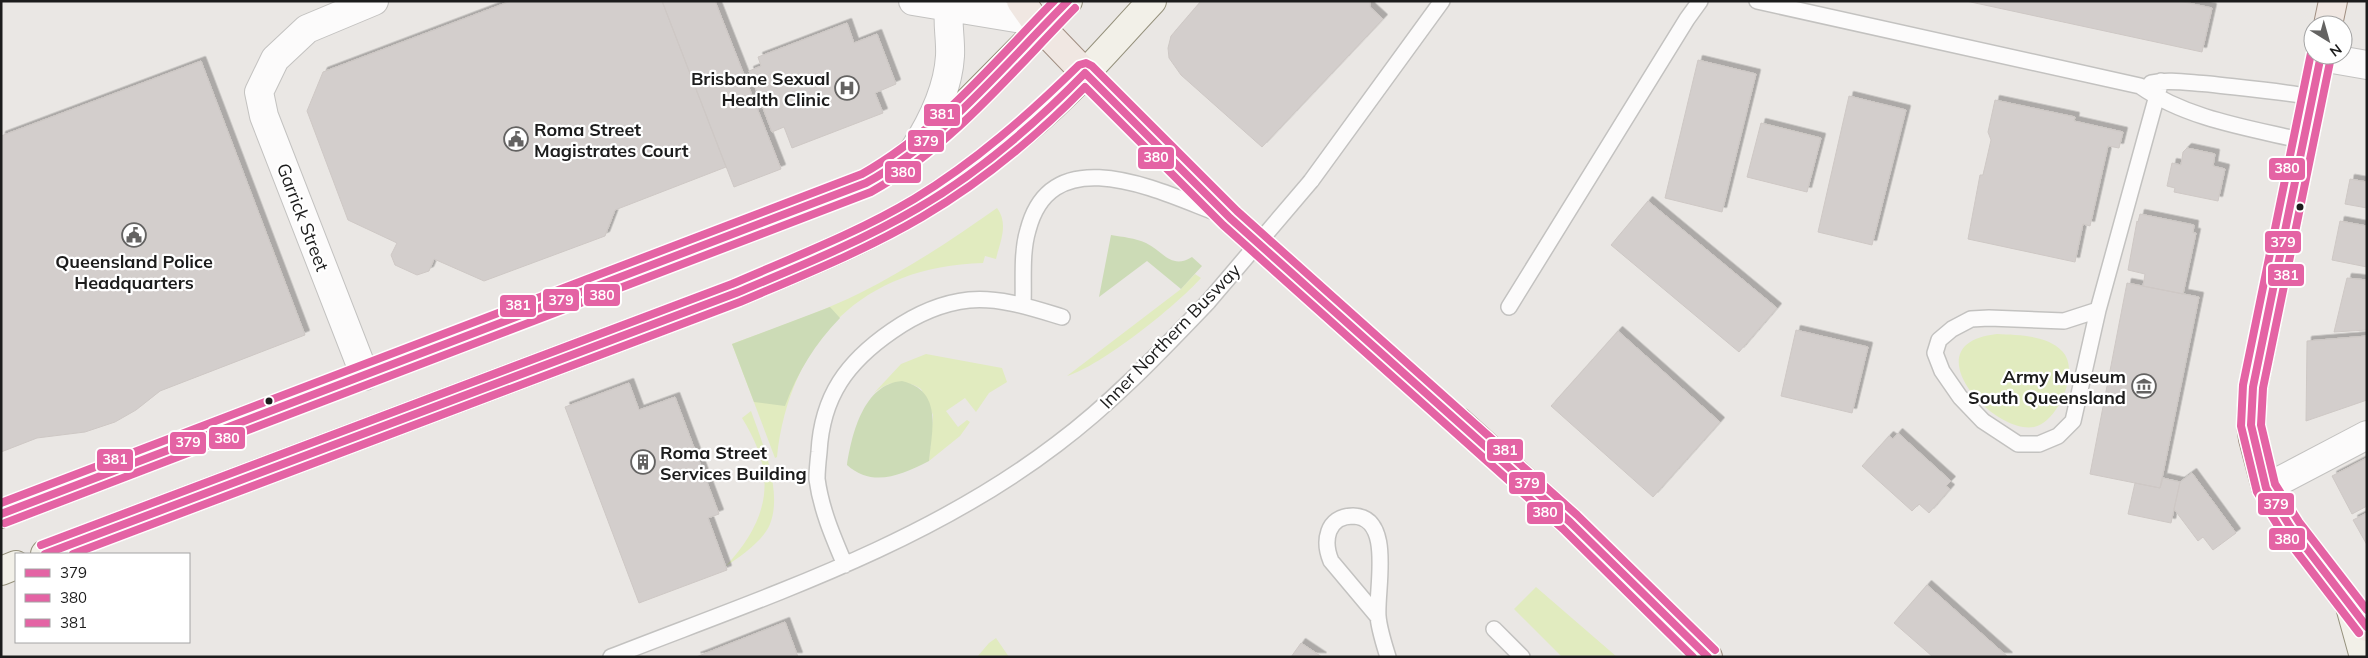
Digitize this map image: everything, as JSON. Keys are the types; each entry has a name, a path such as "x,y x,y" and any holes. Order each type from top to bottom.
{"main road":[{"path":"1,514 852,190 892,169 952,119 1033,17 1068,1"},
{"path":"48,553 727,296 841,248 935,198 1047,111 1152,1"},
{"path":"2330,15 2333,1"},
{"path":"1033,17 1085,73 1230,218"},
{"path":"2319,65 2251,403 2253,439 2266,488 2291,528 2367,627"},
{"path":"1458,421 1570,522 1708,657"},
{"path":"1,571 15,565"},
{"path":"2349,603 2364,657"}],"street":[{"name":"Garrick Street","path":"365,376 264,116 259,92 275,59 306,29 374,1"},
{"path":"913,1 950,4 1033,17"},
{"path":"910,155 930,123 944,90 950,56 947,19 950,4"},
{"path":"2353,62 2367,65"},
{"path":"2266,488 2367,434"}],"lane":[{"name":"Inner Northern Busway","path":"611,657 845,565 904,538 996,487 1057,445 1107,404 1208,302 1310,180 1442,1"},
{"path":"1509,307 1700,1"},
{"path":"1757,1 2140,86 2156,98 2196,114 2304,141"},
{"path":"2140,86 2161,81 2272,90 2312,97"},
{"path":"2098,310 2064,321 1971,319 1952,329 1939,340 1935,353 1942,370 1960,397 1983,420 2018,444 2039,444 2058,436 2073,421 2098,310 2161,81"},
{"path":"1022,305 1028,230 1043,200 1054,189 1067,182 1097,177 1132,181 1230,218"},
{"path":"845,565 829,528 821,501 817,477 820,432 825,412 834,389 850,366 871,346 916,316 933,309 970,300 1022,305 1062,317"},
{"path":"1378,617 1331,561 1327,550 1328,532 1333,525 1348,516 1359,517 1368,521 1379,538 1378,617 1388,657"},
{"path":"1494,629 1522,657"}],"green space":[{"path":"997,208 1001,214 1003,227 996,259 985,256 983,263 940,267 902,278 869,295 840,317 816,345 798,378 785,415 777,457 775,458 732,344 813,314 860,293 930,253"},
{"path":"1111,235 1146,243 1173,260 1185,260 1192,257 1202,266 1181,289 1147,261 1099,297"},
{"path":"1195,274 1201,278 1157,319 1118,348 1067,376 1181,289"},
{"path":"830,307 840,318 808,359 785,406 754,402 732,344"},
{"path":"1997,334 2040,339 2056,346 2062,351 2067,360 2069,370 2068,382 2064,394 2051,416 2043,423 2034,427 2017,426 1999,417 1981,403 1968,387 1960,369 1960,353 1972,341"},
{"path":"926,354 1002,368 1007,382 989,393 976,412 965,398 946,411 958,427 967,420 970,422 960,436 929,461 933,415 921,389 909,383 897,382 885,386 874,393 901,364"},
{"path":"902,381 915,386 924,393 929,402 933,424 929,461 908,471 887,477 877,478 857,472 847,465 852,439 862,412 869,400 878,391 889,384"},
{"path":"751,411 770,467 773,482 773,511 770,524 763,536 726,566 741,548 752,530 760,512 764,495 761,458 742,418"},
{"path":"1536,587 1617,657 1562,657 1514,609"},
{"path":"996,638 1009,657 977,657 989,643"}],"building":[{"name":"Roma Street Magistrates Court","path":"511,1 662,1 726,167 615,210 605,236 484,281 434,259 429,271 417,275 395,265 391,255 397,243 348,220 307,111 323,72"},
{"path":"662,1 715,1 781,169 734,187"},
{"path":"1201,1 1370,1 1370,7 1383,19 1262,147 1181,75 1169,58 1168,48 1171,36"},
{"path":"1966,1 2179,1 2212,8 2202,52"},
{"path":"847,23 854,43 877,34 896,84 875,93 883,113 792,148 784,127 772,132 749,71 761,66 758,57"},
{"path":"1698,60 1756,74 1722,212 1665,198"},
{"name":"Queensland Police Headquarters","path":"201,61 305,335 160,391 136,410 115,422 85,432 37,438 1,452 1,136"},
{"path":"1849,96 1906,110 1872,245 1818,232"},
{"path":"1995,100 2075,117 2074,121 2123,132 2119,148 2108,146 2090,226 2083,224 2075,262 1968,239 1980,175 1983,175 1991,140 1988,132"},
{"path":"1761,123 1821,138 1807,192 1747,177"},
{"path":"2187,148 2215,154 2213,166 2225,169 2218,201 2174,192 2175,188 2167,186 2172,163 2181,165 2183,152"},
{"path":"2350,179 2367,182 2367,208 2345,204"},
{"path":"1648,201 1777,308 1739,352 1611,245"},
{"path":"2140,214 2194,225 2193,233 2196,233 2183,294 2143,286 2145,274 2128,270"},
{"path":"2340,221 2367,226 2367,267 2332,260"},
{"path":"2347,278 2367,280 2367,330 2334,332"},
{"name":"Army Museum South Queensland","path":"2127,283 2199,297 2160,488 2090,474"},
{"path":"1796,330 1868,347 1852,413 1781,396"},
{"path":"1618,331 1720,422 1653,497 1551,406"},
{"path":"2367,336 2367,400 2306,421 2307,341"},
{"name":"Roma Street Services Building","path":"629,383 639,410 675,397 719,514 708,518 727,570 639,603 565,407"},
{"path":"1898,433 1951,481 1946,486 1950,489 1929,513 1919,504 1912,511 1862,466 1889,436 1893,439"},
{"path":"2367,458 2367,506 2352,514 2332,476"},
{"path":"2192,473 2236,533 2213,550 2203,537 2198,541 2174,509 2180,482"},
{"path":"2163,478 2180,482 2171,523 2128,514 2135,483 2160,488"},
{"path":"2367,513 2367,545 2353,520"},
{"path":"1927,585 2008,657 1933,657 1894,623"},
{"path":"785,622 798,657 696,657"},
{"path":"1301,643 1322,657 1291,657"}],"tunnel":[{"path":"1230,218 1458,421"}],"transit line":[{"name":"381","path":"1,503 862,174 889,157 940,117 964,95 1054,1"},
{"name":"379","path":"1,514 866,183 922,145 948,123 973,100 1068,1"},
{"name":"380","path":"5,523 871,192 900,174 954,131 1004,83 1075,8"},
{"name":"381","path":"41,545 732,284 848,234 937,185 980,154 1079,65 1086,63 1092,66 1237,211 1577,515 1715,650"},
{"name":"380","path":"2309,65 2243,385 2241,426 2257,492 2283,534 2359,633"},
{"name":"379","path":"2319,65 2253,387 2251,425 2266,488 2291,528 2367,627"},
{"name":"381","path":"2329,65 2263,388 2261,425 2275,484 2299,522 2367,610"},
{"name":"379","path":"48,553 736,293 806,264 896,220 963,179 1027,129 1085,73 1230,218 1570,522 1708,657"},
{"name":"380","path":"76,553 740,302 855,252 922,217 987,174 1028,141 1085,87 1223,225 1563,529 1693,657"}],"place":[{"name":"Brisbane Sexual Health Clinic","path":"847,88"},
{"name":"Roma Street Magistrates Court","path":"516,139"},
{"name":"Queensland Police Headquarters","path":"134,235"},
{"name":"Army Museum South Queensland","path":"2144,386"},
{"name":"Roma Street Services Building","path":"643,462"}]}
